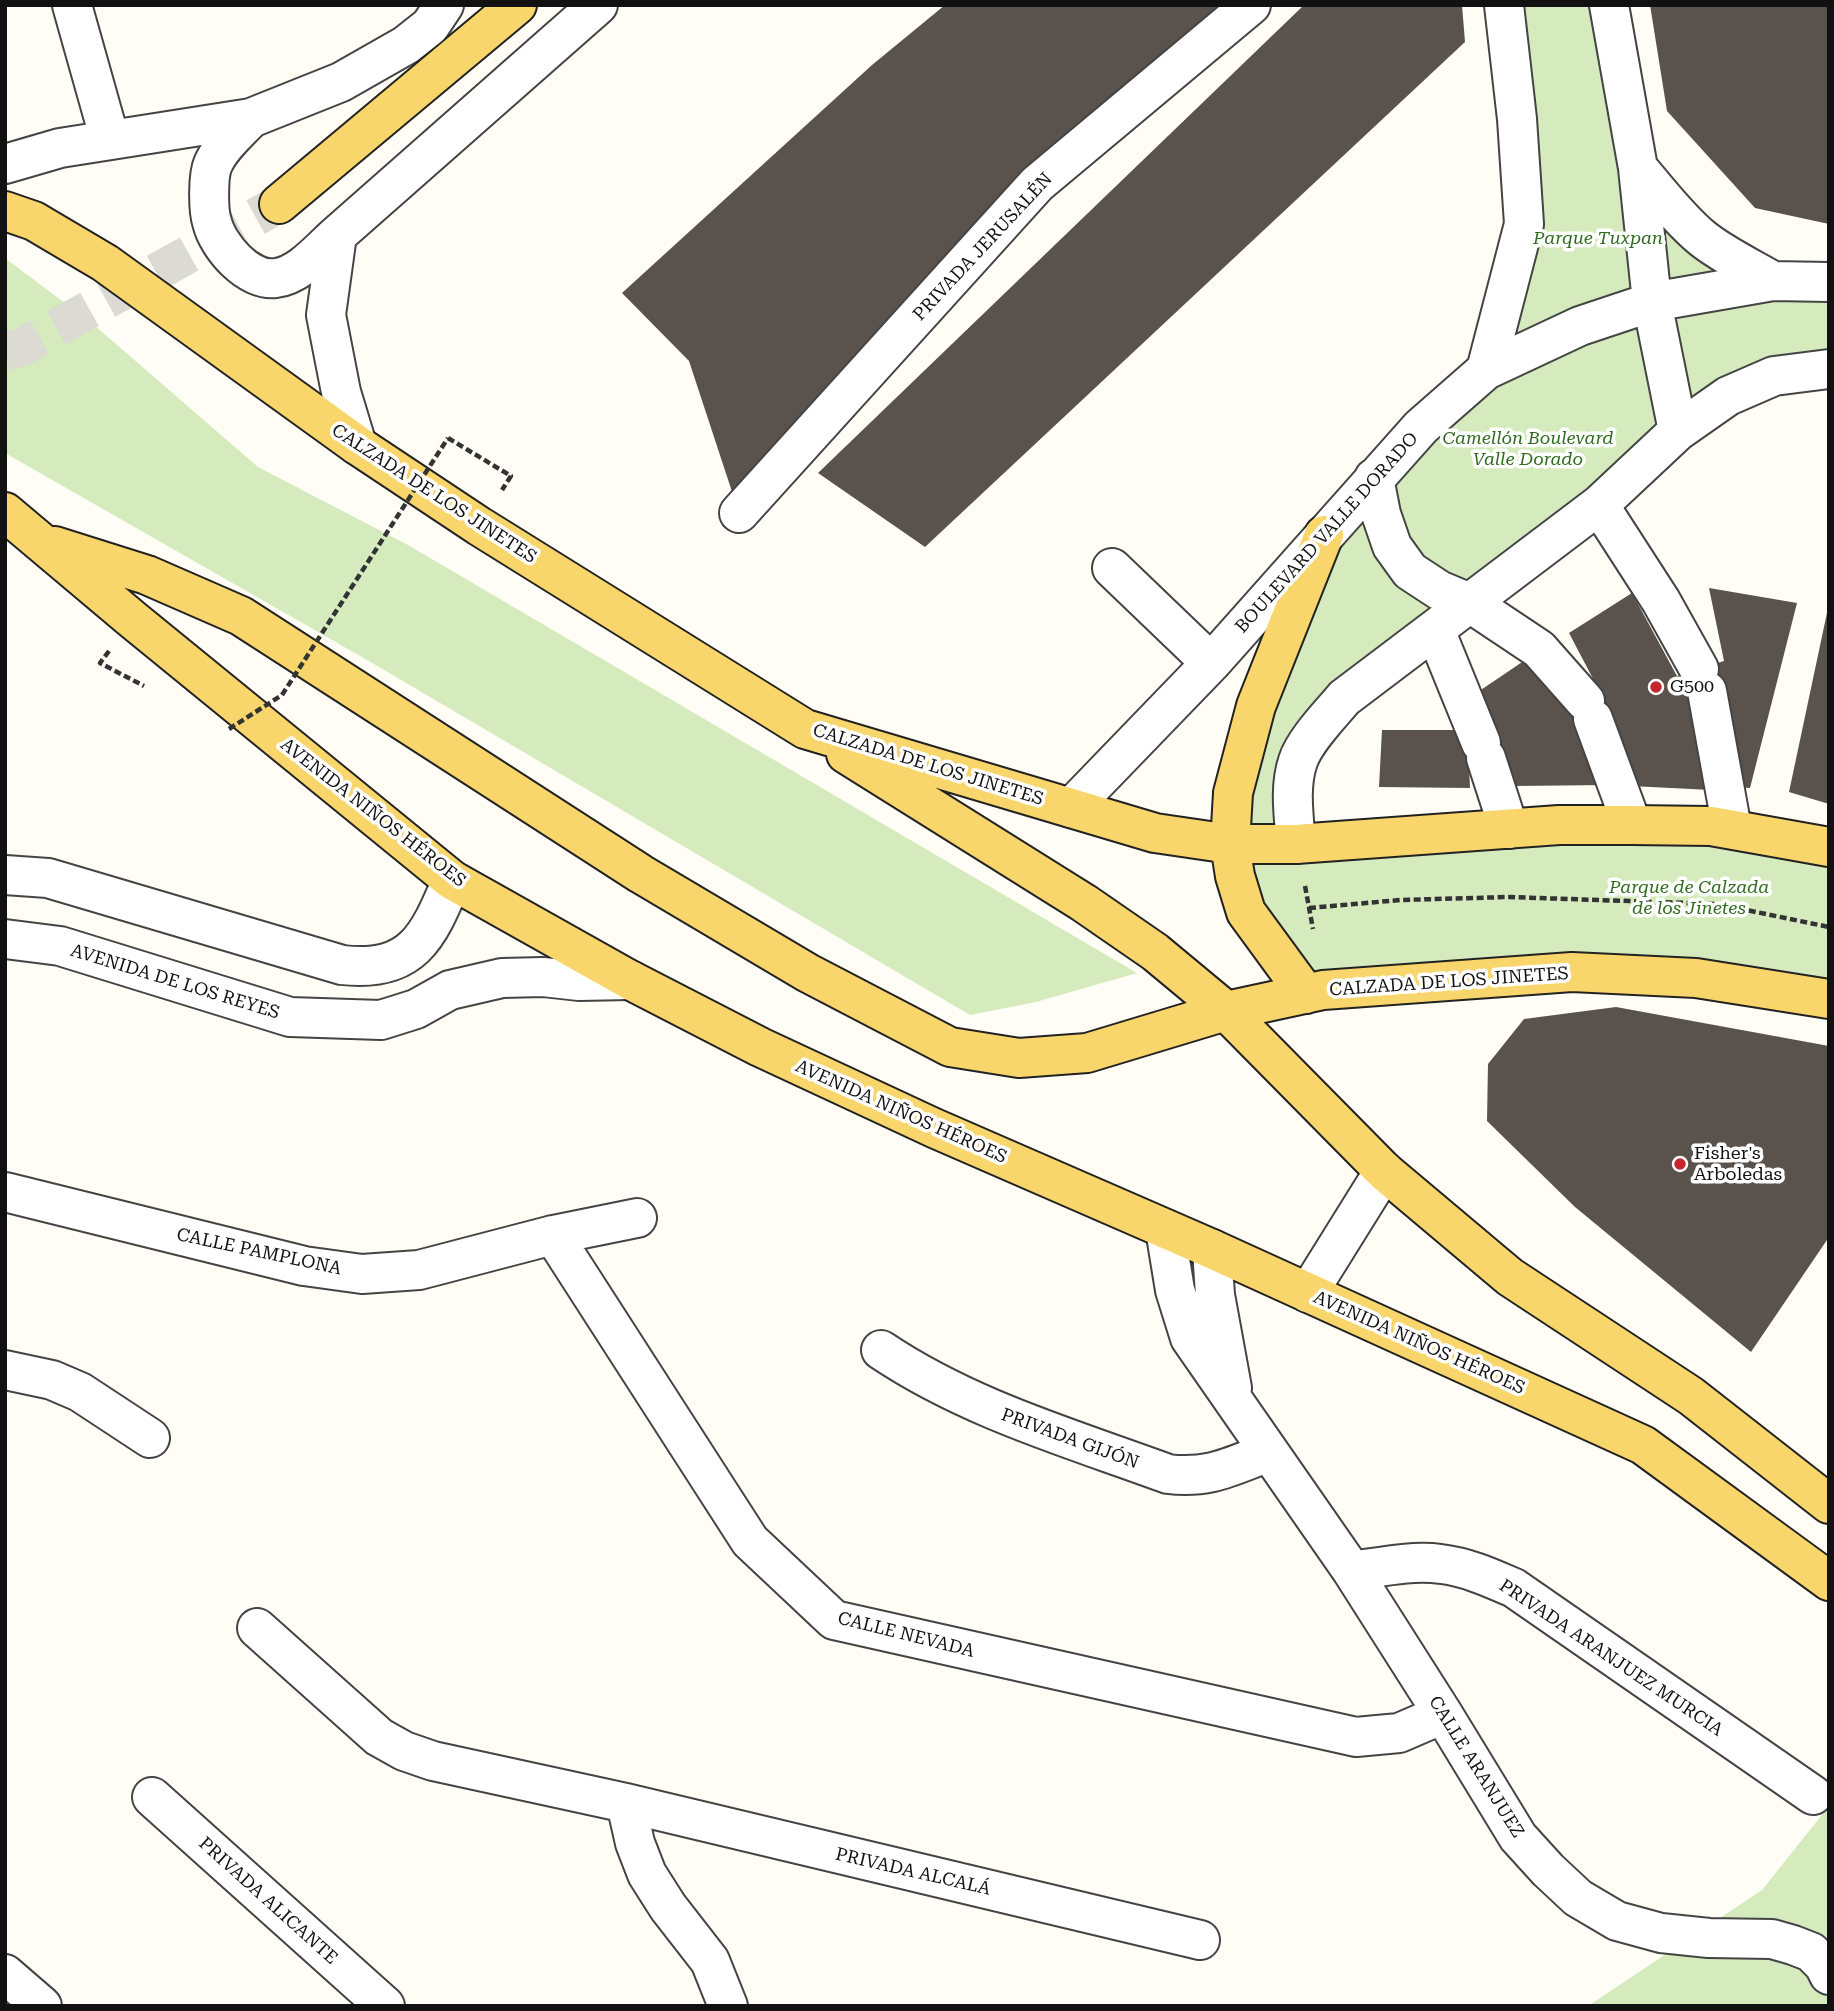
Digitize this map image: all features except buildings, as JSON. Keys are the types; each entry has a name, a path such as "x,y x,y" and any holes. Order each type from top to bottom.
{"main road":[{"path":"279,204 517,5"},
{"name":"CALZADA DE LOS JINETES","path":"5,211 34,221 106,263 357,445 479,526 805,729 1156,833 1230,844 1296,844 1559,825 1632,825 1711,826 1829,847"},
{"name":"CALZADA DE LOS JINETES","path":"5,512 21,538 147,575 240,616 641,874 808,973 950,1047 1019,1058 1087,1053 1226,1011 1323,990 1572,972 1696,978 1829,999"},
{"path":"1306,994 1245,912 1230,844 1233,793 1256,706 1324,535"},
{"name":"AVENIDA NIÑOS HÉROES","path":"21,538 452,880 630,980 760,1047 934,1128 1212,1249 1643,1445 1829,1581"},
{"path":"805,729 1084,903 1155,952 1226,1011 1384,1171 1510,1277 1691,1396 1829,1504"}],"street":[{"path":"72,5 110,140"},
{"path":"251,118 226,145 213,165 211,222 222,244 239,262 256,275 275,279 293,273 598,5"},
{"name":"PRIVADA JERUSALÉN","path":"738,513 1037,184 1251,5"},
{"path":"1486,370 1524,224 1517,119 1504,5"},
{"path":"1609,5 1638,168 1652,302 1678,431"},
{"path":"5,164 60,148 251,118 341,82 406,45 429,12"},
{"path":"1638,168 1702,238 1773,281"},
{"path":"337,235 327,315 341,393 357,445"},
{"name":"BOULEVARD VALLE DORADO","path":"1072,808 1211,663 1421,427 1486,370 1580,326 1652,302 1773,281 1829,282"},
{"path":"1296,844 1292,795 1298,760 1344,698 1599,505 1678,431 1728,396 1774,376 1829,369"},
{"path":"1374,478 1381,514 1392,546 1410,571 1438,590 1470,603 1539,649 1589,710 1632,825"},
{"path":"1599,505 1661,601 1703,680 1732,829"},
{"path":"1111,568 1211,663"},
{"path":"1435,630 1483,751 1509,829"},
{"path":"5,875 48,878 342,965 368,968 393,962 414,949 428,933 452,880"},
{"name":"AVENIDA DE LOS REYES","path":"5,939 60,946 289,1017 381,1020 416,1009 450,990 502,978 630,980"},
{"path":"414,949 450,990"},
{"path":"1308,1293 1384,1171"},
{"name":"CALLE PAMPLONA","path":"5,1192 304,1266 362,1274 419,1270 553,1235 637,1218"},
{"name":"CALLE ARANJUEZ","path":"1165,1229 1175,1290 1190,1338 1352,1571 1518,1838 1578,1898 1617,1921 1661,1933 1709,1938 1772,1939 1811,1952 1824,1965 1829,1975"},
{"name":"CALLE NEVADA","path":"553,1235 750,1541 834,1620 1356,1737 1399,1733 1443,1714"},
{"name":"CALLE ARANJUEZ","path":"1212,1249 1215,1295 1235,1400"},
{"name":"PRIVADA GIJÓN","path":"881,1350 918,1375 981,1406 1168,1474 1192,1477 1217,1472 1269,1452"},
{"path":"5,1370 52,1381 80,1392 150,1438"},
{"name":"PRIVADA ARANJUEZ MURCIA","path":"1352,1571 1402,1564 1440,1563 1477,1572 1514,1588 1813,1796"},
{"name":"PRIVADA ALCALÁ","path":"257,1628 379,1737 404,1751 1200,1940"},
{"name":"PRIVADA ALICANTE","path":"152,1797 385,2006"},
{"path":"626,1803 635,1843 647,1874 668,1907 710,1961 727,2006"},
{"path":"5,1974 42,2006"}],"path":[{"path":"229,729 282,695 448,438 511,476"},
{"path":"1309,908 1400,900 1510,897 1717,904 1829,927"}],"green space":[{"name":"Parque Tuxpan","path":"1507,5 1605,5 1636,169 1764,280 1490,365 1521,248"},
{"path":"5,258 94,325 258,467 408,545 1137,973 1036,1002 970,1015 374,664 5,453"},
{"name":"Camellón Boulevard Valle Dorado","path":"1829,292 1829,366 1772,373 1469,598 1413,567 1381,481 1487,377 1653,306"},
{"path":"1373,484 1379,519 1466,605 1298,755 1295,839 1234,838 1324,539"},
{"name":"Parque de Calzada de los Jinetes","path":"1695,828 1829,859 1829,990 1308,988 1278,952 1239,847"},
{"path":"1829,1806 1829,2006 1588,2006 1762,1890"}],"tunnel":[{"path":"5,352 22,347 279,204"}],"place":[{"name":"G500","path":"1656,687"},
{"name":"Fisher's Arboledas","path":"1680,1164"}]}
